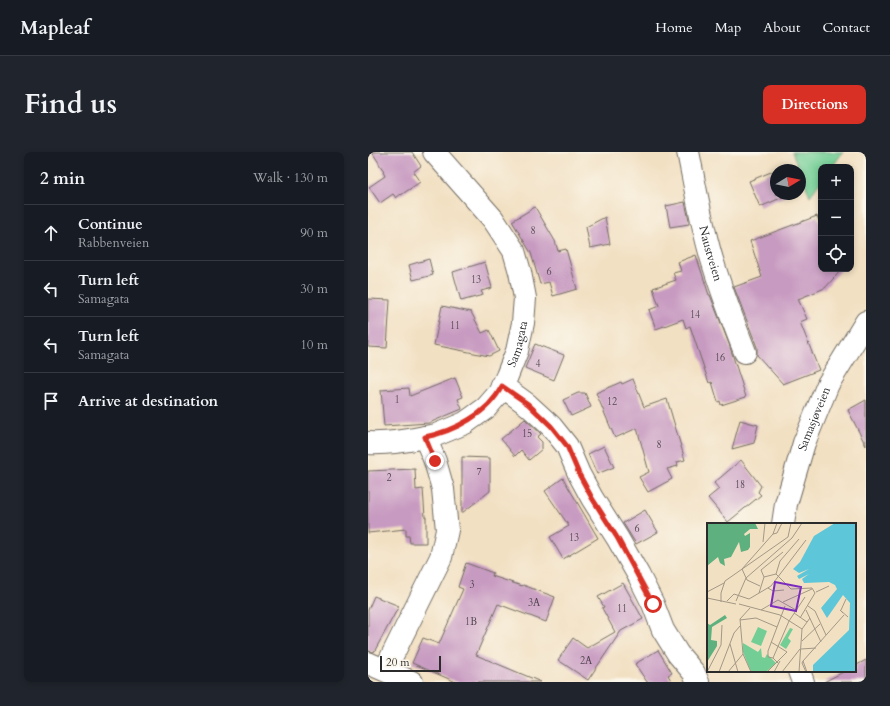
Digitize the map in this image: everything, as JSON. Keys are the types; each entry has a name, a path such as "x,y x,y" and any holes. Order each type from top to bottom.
{"street":[{"name":"Samagata","path":"368,443 383,444 412,440 436,435 465,423 486,408 499,393 517,351 523,323 525,298 514,251 493,219 434,152"},
{"name":"Naustveien","path":"688,152 703,227 713,265 726,304 745,352"},
{"name":"Samasjøveien","path":"783,523 786,504 804,443 828,384 866,322"},
{"path":"502,386 528,404 551,426 567,446 579,474 592,498 639,576 653,604 663,630 678,654 694,673 698,682"},
{"path":"412,682 377,667 441,557 447,530 443,489 435,461 425,437"},
{"path":"799,672 803,682"}],"green space":[{"path":"792,152 843,152 834,164 818,164 818,185 810,196 806,186 806,164 797,164"}],"building":[{"path":"372,152 412,152 421,166 413,172 420,182 396,198 393,194 380,203 369,187 385,176 384,171"},
{"path":"770,172 770,200 776,200 760,207 749,181"},
{"path":"685,202 689,224 670,227 666,206"},
{"path":"535,207 555,241 558,251 566,249 577,289 553,296 549,282 540,284 531,253 512,221"},
{"path":"817,216 818,272 839,272 825,288 798,299 807,319 800,322 819,370 783,384 757,355 757,347 734,287 762,277 750,241"},
{"path":"605,217 610,244 590,248 586,227"},
{"path":"696,255 709,295 729,344 746,397 721,405 720,401 718,402 712,382 709,383 690,326 686,328 683,319 656,329 649,310 659,306 653,288 676,280 673,273 681,271 678,262"},
{"path":"429,259 433,275 413,280 409,265"},
{"path":"485,262 492,288 481,291 483,295 461,301 453,272"},
{"path":"368,299 390,300 387,348 368,347"},
{"path":"442,306 471,312 482,333 489,330 499,351 489,356 434,345"},
{"path":"535,344 564,355 554,380 525,368"},
{"path":"455,378 463,397 458,399 462,409 429,423 384,426 381,390 409,388 410,396"},
{"path":"633,379 644,407 667,399 685,460 677,462 678,466 667,469 672,479 648,492 639,477 649,472 637,428 615,438 596,393 621,382 622,384"},
{"path":"578,393 585,393 591,407 571,416 563,400"},
{"path":"866,400 866,446 848,410"},
{"path":"525,419 541,434 537,437 542,442 542,449 529,460 521,450 515,456 501,439"},
{"path":"740,420 758,425 754,443 732,449"},
{"path":"604,446 614,467 597,474 588,454"},
{"path":"462,457 490,458 490,491 462,513"},
{"path":"741,460 761,486 758,492 761,495 728,522 708,498 719,489 714,483"},
{"path":"415,469 416,490 423,489 426,517 426,543 410,543 409,536 406,536 406,529 368,533 368,471"},
{"path":"563,478 598,538 563,559 550,537 569,526 545,491"},
{"path":"645,510 658,532 636,544 623,523"},
{"path":"466,563 493,573 492,576 522,586 523,585 555,597 546,622 498,604 476,655 541,682 456,682 412,663 423,638 439,644 463,589 458,587"},
{"path":"623,583 643,619 621,631 588,680 558,660 573,638 587,648 615,632 602,608 604,607 598,597"},
{"path":"374,596 399,606 374,652 368,651 368,610"},
{"path":"658,650 672,673 668,675 672,682 647,682 635,664"},
{"path":"866,660 866,682 824,682 843,672 856,672 856,665"}],"route":[{"path":"435,461 425,437 436,435 465,423 486,408 499,393 502,386 528,404 551,426 567,446 579,474 592,498 618,539 653,604"}]}
